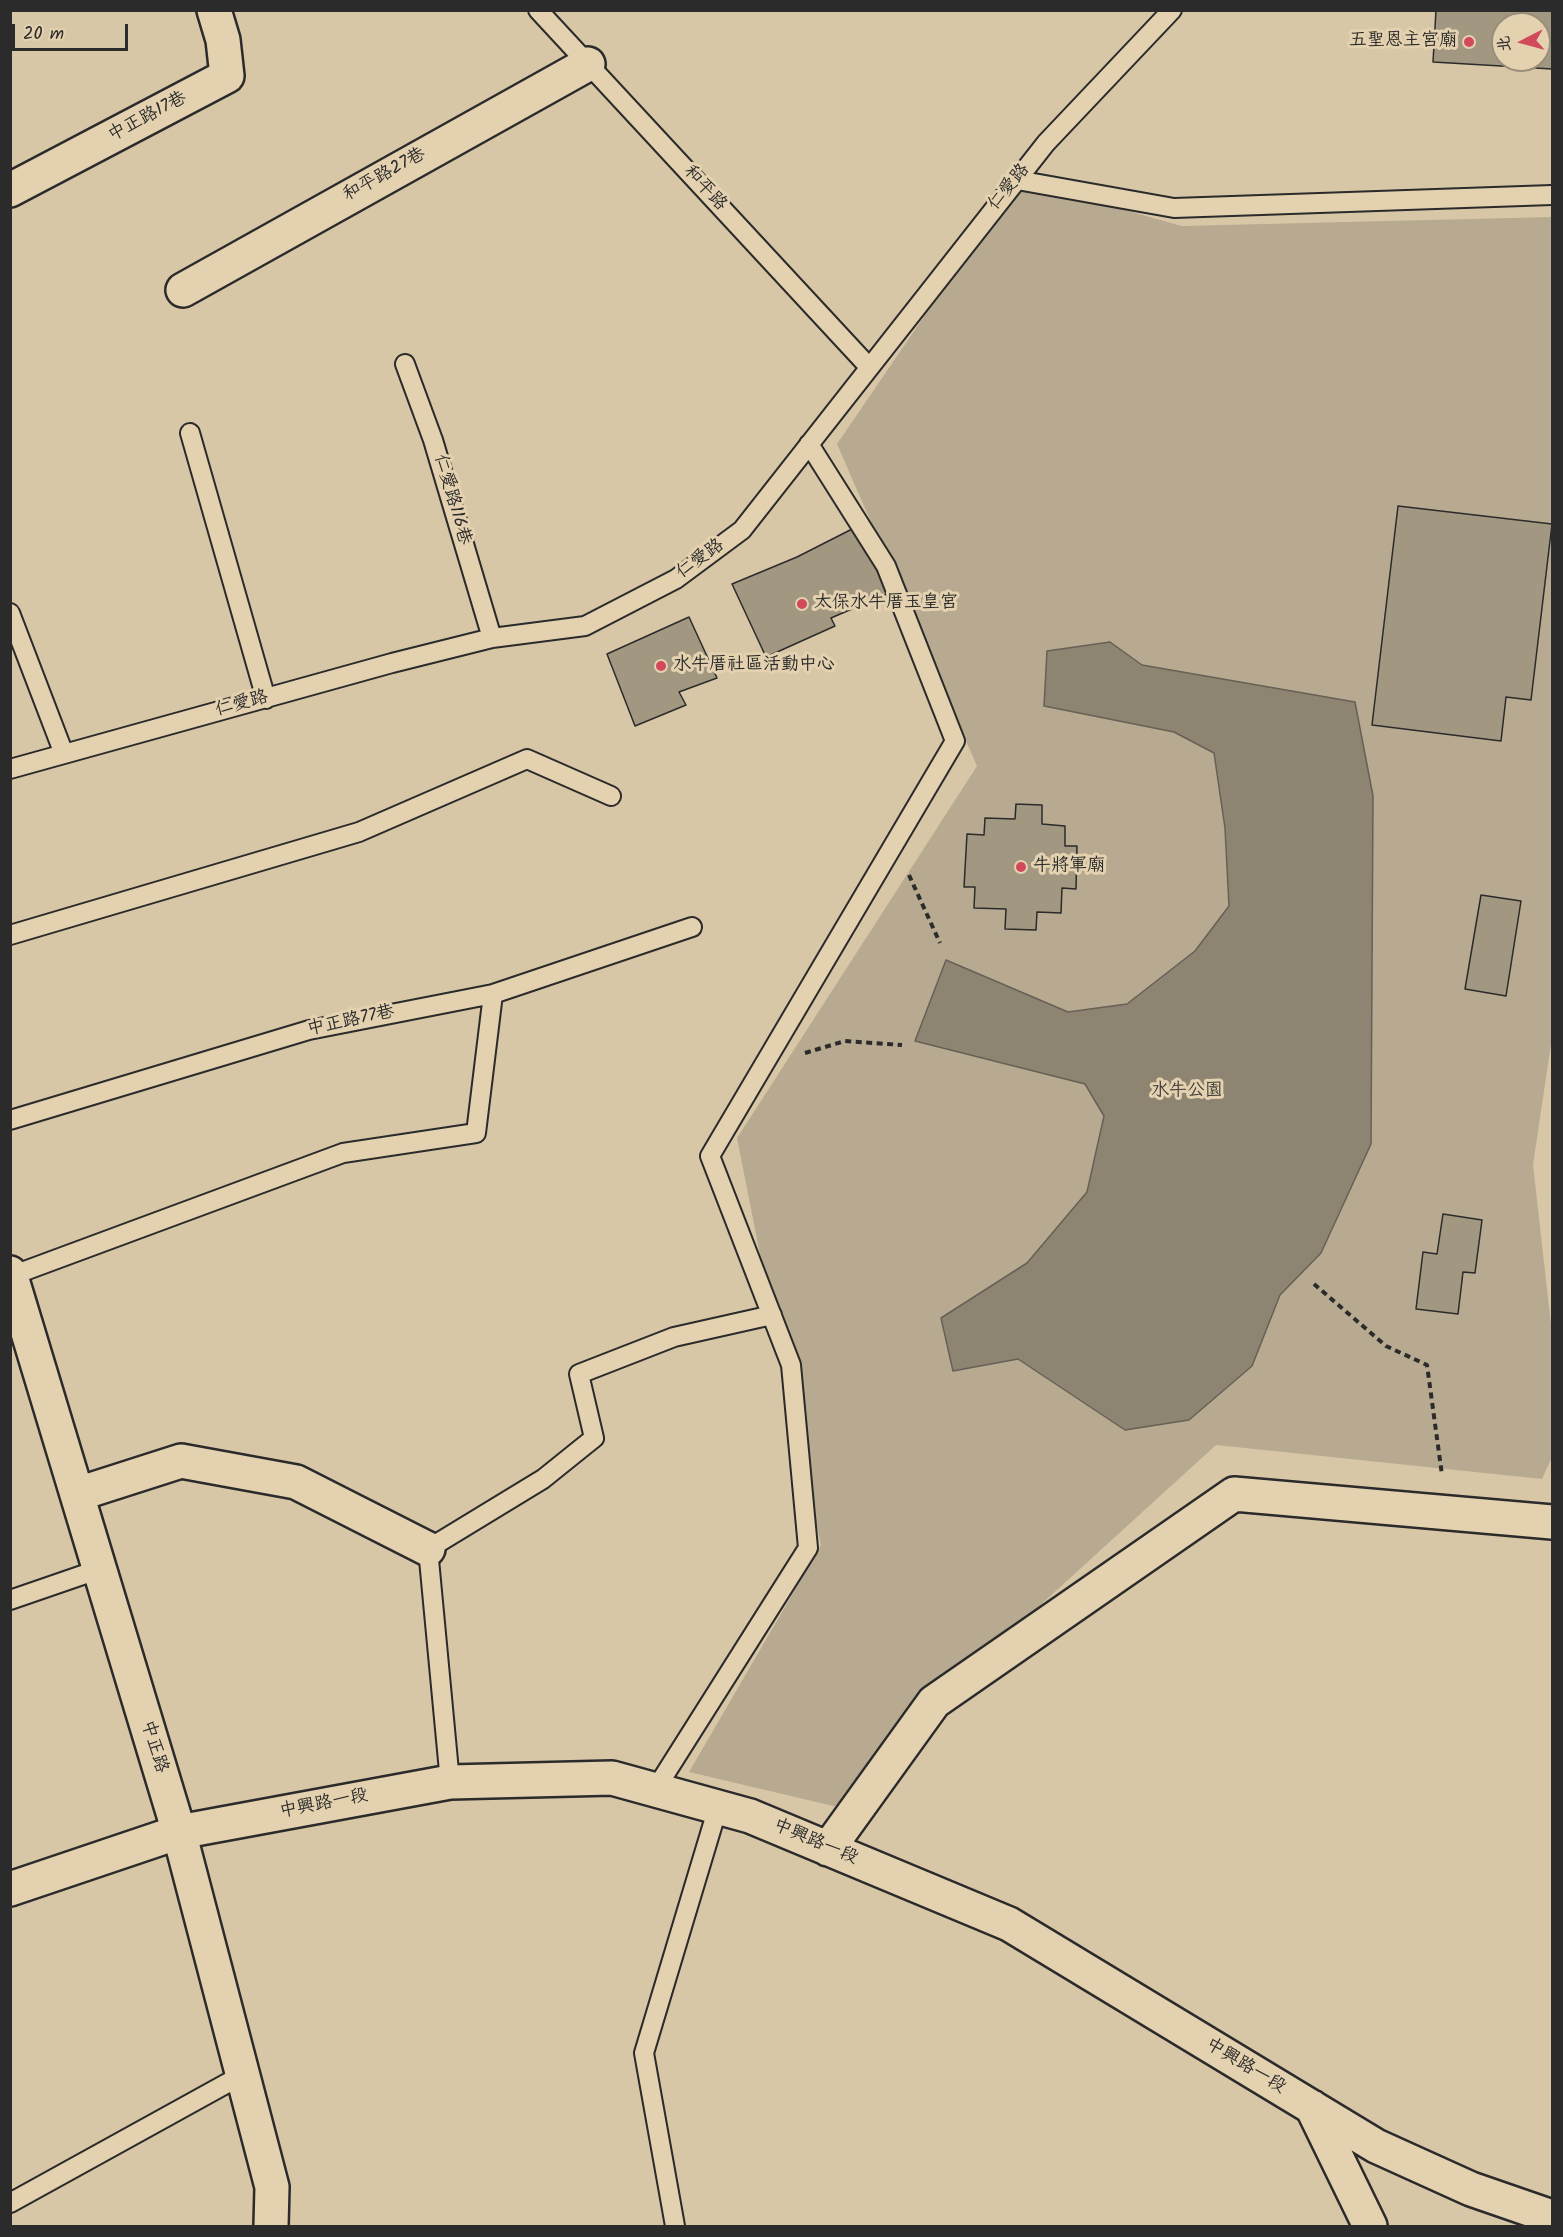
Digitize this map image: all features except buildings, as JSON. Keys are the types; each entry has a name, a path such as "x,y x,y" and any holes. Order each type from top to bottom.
{"street":[{"name":"中正路17巷","path":"10,190 227,76 223,40 214,10"},
{"name":"和平路27巷","path":"183,290 588,64"},
{"name":"中正路","path":"11,1274 179,1832 272,2187 272,2226"},
{"path":"78,1494 181,1461 296,1482 428,1549"},
{"path":"828,1849 934,1702 1234,1494 1552,1522"},
{"name":"中興路一段","path":"10,1889 179,1832 450,1782 612,1778 750,1816 1009,1924 1376,2146 1461,2184 1552,2217"},
{"path":"1312,2107 1370,2226"}],"lane":[{"name":"和平路","path":"538,10 869,367"},
{"name":"仁愛路","path":"10,769 392,663 492,638 585,626 676,579 742,531 1046,143 1172,10"},
{"path":"1017,180 1174,208 1552,195"},
{"name":"仁愛路116巷","path":"405,364 433,440 492,638"},
{"path":"190,433 266,699"},
{"path":"654,1790 808,1548 791,1365 710,1156 955,741 886,566 809,444"},
{"path":"10,613 64,754"},
{"path":"10,935 359,832 527,759 612,796"},
{"name":"中正路77巷","path":"10,1120 309,1030 494,994 692,927"},
{"path":"11,1274 343,1154 476,1133 494,994"},
{"path":"450,1782 428,1549 543,1479 594,1438 579,1374 674,1337 772,1315"},
{"path":"10,1600 100,1569"},
{"path":"675,2226 644,2053 718,1807"},
{"path":"10,2203 242,2075"}],"path":[{"path":"894,844 940,943"},
{"path":"764,1065 845,1041 902,1045"},
{"path":"1314,1284 1386,1346 1427,1365 1446,1498 1443,1513"}],"green space":[{"name":"水牛公園","path":"1017,180 1182,226 1552,217 1552,1037 1533,1165 1552,1333 1552,1457 1542,1479 1216,1445 923,1712 863,1813 689,1772 821,1545 737,1138 977,766 837,444"}],"shaded area":[{"path":"1110,642 1142,665 1355,702 1373,796 1371,1144 1321,1253 1280,1295 1252,1366 1189,1420 1125,1430 1018,1359 953,1371 941,1318 1027,1263 1087,1192 1104,1116 1085,1084 915,1041 946,960 1068,1012 1127,1004 1195,951 1229,906 1225,828 1214,753 1174,732 1044,706 1047,651"}],"place":[{"name":"五聖恩主宮廟","path":"1469,42"},
{"name":"太保水牛厝玉皇宮","path":"802,604"},
{"name":"水牛厝社區活動中心","path":"661,666"},
{"name":"牛將軍廟","path":"1021,867"}]}
